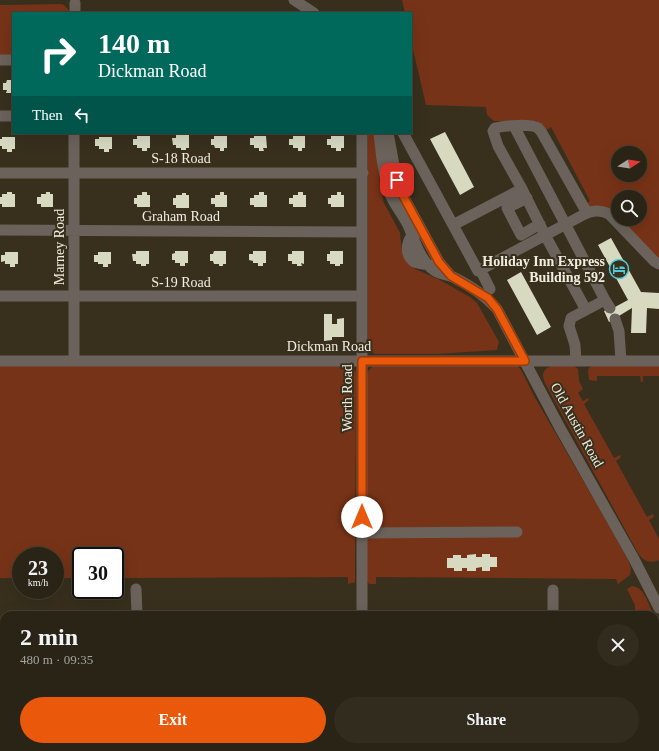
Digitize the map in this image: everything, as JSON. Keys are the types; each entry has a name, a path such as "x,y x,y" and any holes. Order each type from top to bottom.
{"street":[{"path":"294,0 310,7"},
{"path":"0,60 12,60"},
{"path":"0,116 12,116"},
{"path":"514,126 608,304 586,310 571,318 569,326 575,345 576,361"},
{"path":"586,213 542,133 537,127 514,126 495,128 493,131 498,146 586,310"},
{"name":"Marney Road","path":"74,134 74,361"},
{"name":"Worth Road","path":"362,134 362,611"},
{"name":"Old Austin Road","path":"379,134 384,173 391,197 408,225 411,236 424,261 436,272 451,276"},
{"name":"Old Austin Road","path":"388,134 397,180 401,192 439,262 451,276 488,298 497,309 560,428 630,552 657,606"},
{"path":"404,134 478,271 586,213 594,211 602,211 609,214 654,261 659,264"},
{"name":"S-18 Road","path":"0,173 363,173"},
{"path":"524,193 507,208 521,235 540,224"},
{"path":"453,225 524,193"},
{"name":"Graham Road","path":"0,230 362,232"},
{"path":"411,236 422,230"},
{"path":"480,269 490,289"},
{"name":"S-19 Road","path":"0,296 362,296"},
{"path":"615,318 619,331 621,361"},
{"name":"Dickman Road","path":"0,361 659,361"},
{"path":"362,533 517,532"},
{"path":"136,589 137,611"},
{"path":"553,590 553,611"}],"shaded area":[{"path":"402,0 659,0 659,260 625,226 647,226 647,190 611,190 611,216 591,207 586,204 590,201 551,127 546,130 544,126 536,121 494,121 487,115 486,107 426,105 412,45 412,12 405,12"},
{"path":"61,4 64,5 70,12 12,12 12,56 0,56 0,5"},
{"path":"368,134 374,134 381,192 384,203 400,233 402,252 406,259 415,269 438,279 470,297 477,303 499,342 497,350 437,354 375,354 368,349"},
{"path":"0,364 348,364 356,372 355,582 348,584 348,577 124,578 124,547 72,547 72,578 64,578 64,547 12,547 12,578 0,578"},
{"path":"374,365 517,365 629,562 631,568 630,575 618,584 616,579 376,577 376,584 369,584 367,581 367,374"},
{"path":"551,366 574,366 578,369 579,381 583,389 578,393 583,401 588,398 589,400 584,404 614,458 620,455 621,457 616,461 647,517 653,514 654,517 649,520 659,539 659,560 653,562 647,561 638,553 546,385 543,374 545,370"},
{"path":"592,366 659,366 659,376 643,376 643,382 641,382 640,376 597,376 597,381 589,380 588,371"},
{"path":"632,586 642,591 652,611 635,611 635,605 627,589"}],"building":[{"path":"7,80 12,80 12,93 6,93 7,90 3,90 3,83 6,83"},
{"path":"445,132 474,187 460,195 430,139"},
{"path":"176,135 189,135 189,148 186,148 186,150 181,150 181,148 176,148 176,145 173,145 172,138 176,138"},
{"path":"137,136 150,136 150,148 147,148 147,151 142,151 142,148 137,148 137,145 133,145 133,139 137,139"},
{"path":"214,136 227,136 227,148 224,148 224,151 220,151 220,148 215,148 214,145 211,145 211,139 214,139"},
{"path":"254,136 266,136 267,148 263,148 264,151 259,151 259,148 254,148 254,145 250,145 250,138 254,138"},
{"path":"293,136 305,136 305,148 302,148 302,151 298,151 298,148 293,148 293,145 289,145 289,139 293,139"},
{"path":"331,136 344,136 344,148 341,148 341,151 336,151 336,148 331,148 331,145 327,145 327,139 331,139"},
{"path":"2,137 15,137 15,149 12,149 12,152 7,152 7,149 2,149 2,146 0,146 0,139 2,139"},
{"path":"99,137 112,137 112,149 109,149 109,152 104,152 104,149 99,149 99,146 95,146 95,139 99,139"},
{"path":"7,192 12,192 12,194 15,194 15,207 2,207 2,204 0,204 0,197 2,197 2,194 7,194"},
{"path":"46,192 53,194 53,207 41,207 41,204 37,204 37,197 41,197 41,194 46,194"},
{"path":"142,192 147,192 147,195 150,195 150,207 137,207 137,204 134,204 134,198 137,198 137,195 142,195"},
{"path":"220,192 224,192 224,195 227,195 227,207 215,207 215,204 211,204 211,198 215,198 215,195 220,195"},
{"path":"259,192 264,192 264,195 267,195 267,207 254,207 254,205 250,205 250,198 254,198 254,195 259,195"},
{"path":"298,192 303,192 303,195 306,195 306,207 293,207 293,204 289,204 289,198 293,198 293,195 298,195"},
{"path":"337,192 341,192 341,195 344,195 344,207 331,207 331,204 328,204 328,198 331,198 331,195 337,195"},
{"path":"182,193 189,195 189,208 176,208 176,205 173,205 173,198 176,198 176,195 182,195"},
{"name":"Holiday Inn Express Building 592","path":"611,238 641,292 659,293 659,309 647,308 646,333 631,333 632,308 609,322 604,311 614,305 615,307 628,300 598,245"},
{"path":"136,251 149,251 149,264 146,264 146,266 141,266 141,264 136,264 136,261 133,261 132,254 136,254"},
{"path":"175,251 188,251 188,263 185,263 185,266 180,266 180,263 175,263 175,260 172,260 172,254 175,253"},
{"path":"214,251 226,251 226,264 219,266 219,264 214,264 213,261 210,261 210,254 213,254"},
{"path":"253,251 266,251 266,263 263,263 263,266 258,266 258,263 253,263 253,261 249,260 249,254 253,254"},
{"path":"292,251 304,251 304,264 301,263 302,266 297,266 297,264 292,264 292,261 288,261 288,254 292,254"},
{"path":"330,251 343,251 343,264 340,264 340,266 335,266 335,264 330,264 330,261 327,261 327,254 330,254"},
{"path":"5,252 18,252 18,264 15,264 15,267 10,267 10,264 5,264 5,261 1,262 1,255 5,255"},
{"path":"98,252 111,252 111,264 108,264 108,267 103,267 103,264 94,262 94,255 98,255"},
{"path":"521,272 551,327 537,335 507,280"},
{"path":"324,314 332,314 332,324 337,324 337,319 344,318 344,337 332,337 332,340 324,341"},
{"path":"476,554 476,557 482,557 482,554 490,554 490,557 497,557 497,567 490,567 490,571 482,571 482,567 476,568 476,571 467,571 467,568 462,568 462,571 454,571 454,568 447,568 447,558 453,558 453,555 461,555 461,558 467,558 467,555"}],"place":[{"name":"Holiday Inn Express Building 592","path":"619,269"}],"route":[{"path":"362,517 362,361 525,361 497,309 488,298 451,276 439,262 401,192 397,180"}]}
